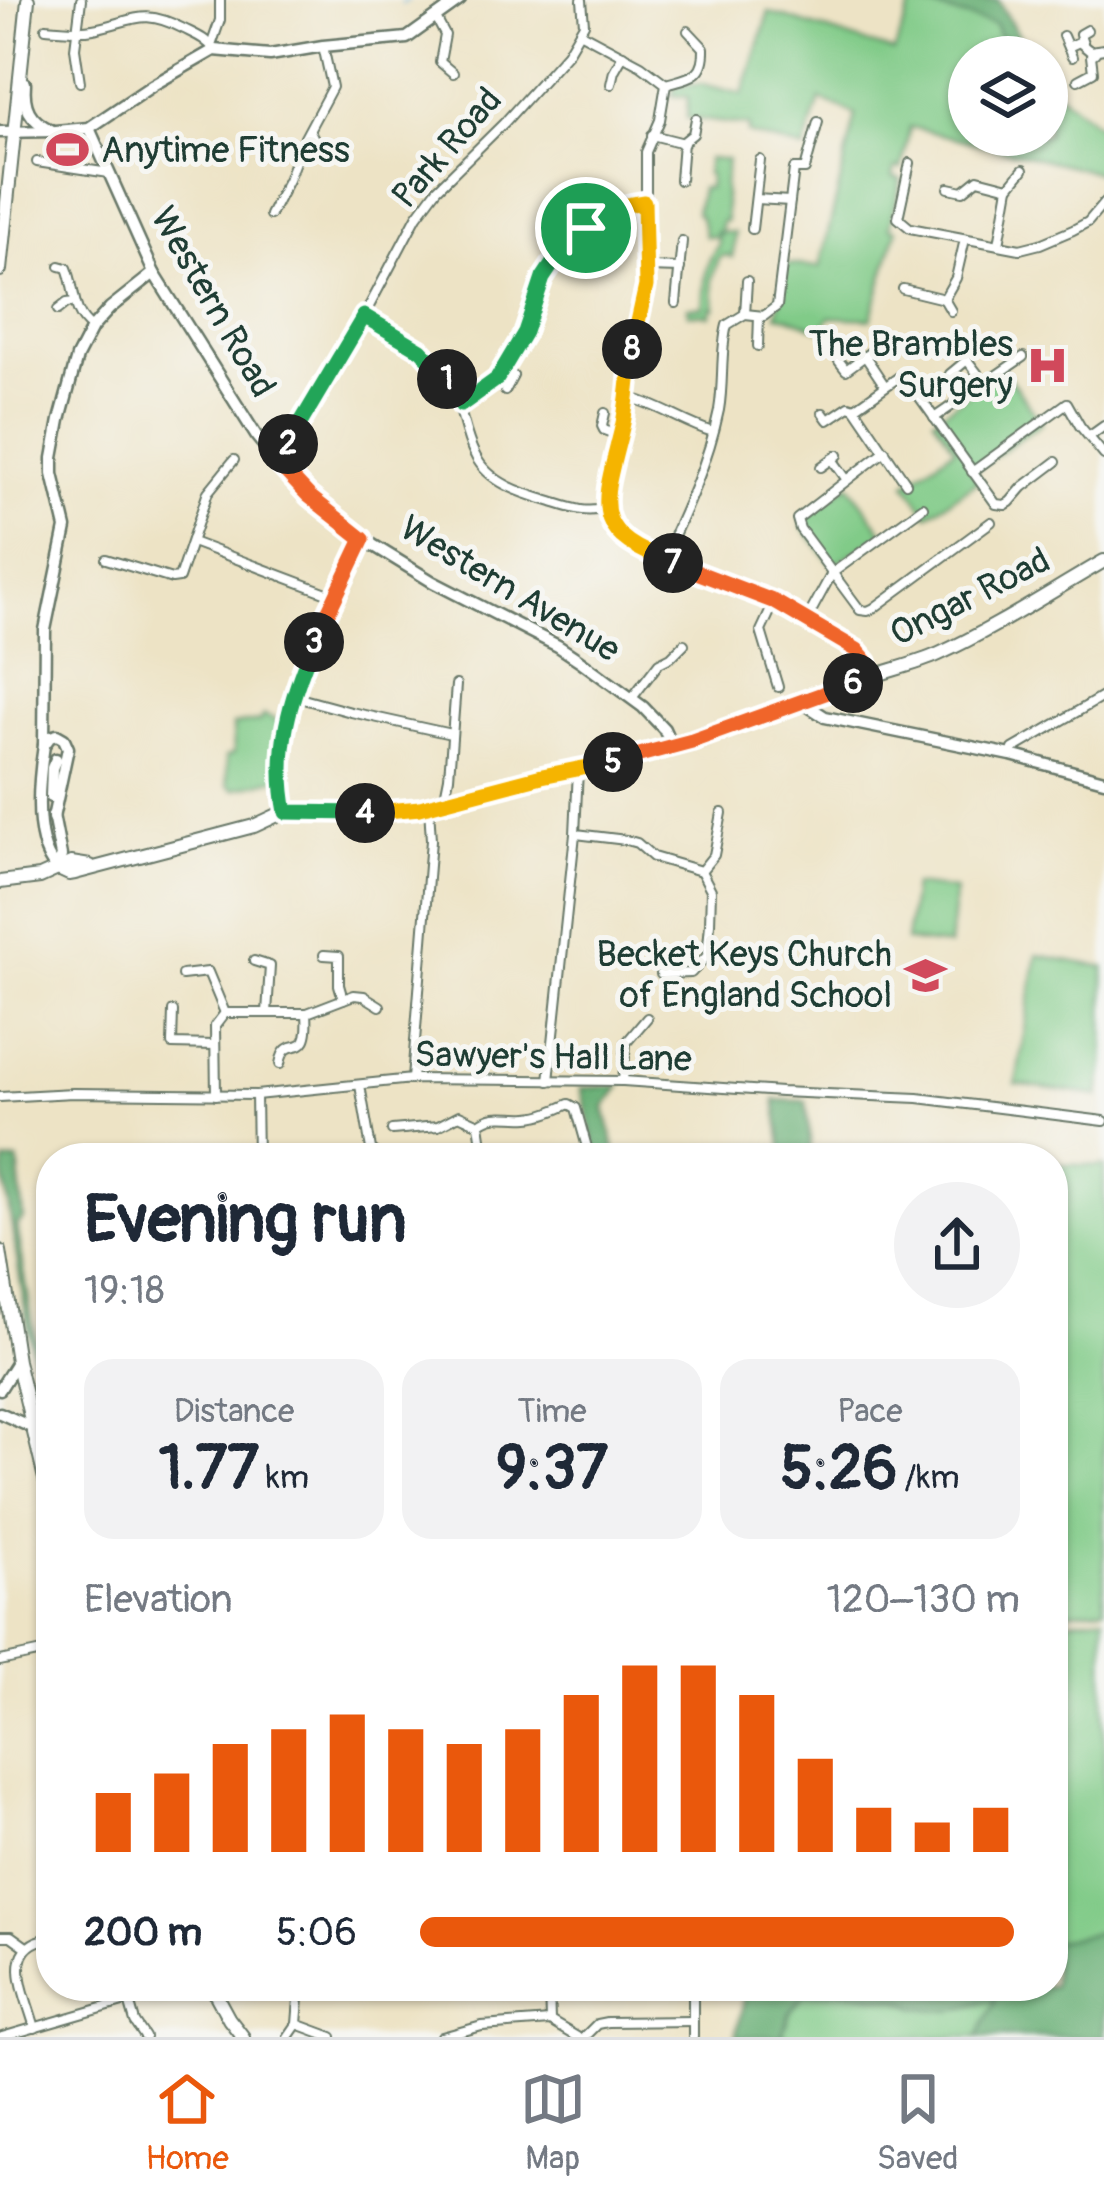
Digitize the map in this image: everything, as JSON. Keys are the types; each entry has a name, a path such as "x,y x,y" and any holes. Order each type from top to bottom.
{"main road":[{"path":"0,270 7,131 28,0"},
{"name":"Ongar Road","path":"0,882 40,877 56,868 69,874 254,826 286,812 383,812 436,805 672,747 940,653 1104,561"},
{"path":"0,1251 17,1361 36,1441"},
{"path":"220,2001 243,2037"}],"street":[{"path":"80,82 76,31 81,0"},
{"path":"7,131 89,128 213,46 220,0"},
{"path":"46,28 76,31 147,16 172,22 213,46 270,56 407,38 460,0"},
{"path":"582,0 580,33 666,84"},
{"path":"436,18 445,35 440,62 453,73"},
{"path":"1087,30 1080,34 1084,44 1088,50 1100,50"},
{"path":"666,84 699,72 704,48 688,31"},
{"name":"Park Road","path":"275,460 364,316 425,203 536,88 580,33"},
{"path":"1068,47 1070,52 1079,42 1084,44"},
{"path":"270,215 332,88 323,46"},
{"path":"1078,80 1099,69 1091,56 1100,50"},
{"path":"611,84 623,55"},
{"path":"21,57 26,68 27,110 36,122 56,131"},
{"path":"666,84 660,119 646,152 646,286 606,508 625,538 663,560 775,602 862,654 871,675"},
{"path":"680,180 684,143 693,134 696,119"},
{"path":"663,560 701,477 721,397 719,348 727,325 745,314 759,316 777,306 794,169 805,169 818,122"},
{"name":"Western Road","path":"89,128 154,273 257,437 309,496 363,539"},
{"path":"309,130 319,148 329,153"},
{"path":"652,135 684,143"},
{"path":"752,229 760,160"},
{"path":"37,162 110,173"},
{"path":"910,164 901,222 910,228 1013,249 1040,244 1088,222 1104,203"},
{"path":"999,244 1009,187 1023,170"},
{"path":"949,188 963,191 978,179 1009,187"},
{"path":"756,199 790,201"},
{"path":"461,405 486,390 504,369 525,332 543,278 557,257 602,214 621,203 644,202"},
{"path":"944,299 956,278 965,239"},
{"path":"676,303 682,241"},
{"path":"60,266 67,268 82,320 92,328"},
{"path":"647,267 680,268"},
{"path":"44,697 50,720 67,745 51,773 61,856 56,868 48,860 40,820 45,630 67,528 56,492 53,458 77,357 92,328 154,273"},
{"path":"745,314 747,281"},
{"path":"903,289 944,299 951,311"},
{"path":"58,310 75,302"},
{"path":"364,316 421,350 448,380 461,405 474,454 502,482 584,512 606,508"},
{"path":"758,346 759,316"},
{"path":"839,362 846,370 879,346 873,337"},
{"path":"954,337 984,382"},
{"path":"865,356 885,386"},
{"path":"934,418 1023,357"},
{"path":"950,374 967,360"},
{"path":"504,369 513,376 505,391"},
{"path":"855,408 903,374 986,493 1000,505 1056,463"},
{"path":"627,397 713,432"},
{"path":"972,472 1067,403 1104,455"},
{"path":"823,413 828,420 848,406 855,408 906,483"},
{"path":"605,413 604,430 620,436"},
{"path":"1090,436 1104,426"},
{"path":"885,451 797,519 800,530 857,608 868,611 991,522"},
{"path":"821,467 835,457 847,480"},
{"path":"106,560 179,578 209,490 234,460"},
{"path":"806,621 831,574 923,507"},
{"path":"286,812 283,752 292,696 363,539"},
{"name":"Western Avenue","path":"363,539 559,646 632,698 660,724 672,747"},
{"path":"191,542 335,596"},
{"path":"775,602 761,631 778,687"},
{"path":"632,698 659,663 684,644"},
{"path":"412,1079 431,840 436,805 449,777 456,685"},
{"path":"292,696 451,734"},
{"path":"1012,754 1013,749 1104,696"},
{"path":"802,702 824,717 1012,754 1104,780"},
{"path":"44,748 50,737 60,736"},
{"path":"44,748 49,757 61,757"},
{"path":"549,1081 578,769"},
{"path":"701,871 719,839 722,813"},
{"path":"575,834 637,843 653,857 701,871 711,890 706,956 691,973 661,974"},
{"path":"324,955 339,956 343,999"},
{"path":"254,961 269,966 267,1013"},
{"path":"182,975 208,972 225,1013"},
{"path":"225,1013 307,1013 354,995 380,1006"},
{"path":"173,1011 172,1044 215,1045"},
{"path":"216,1095 215,1026 225,1013"},
{"path":"280,1064 283,1052 301,1046 308,1036 307,1013"},
{"path":"623,1081 626,1043 647,1018"},
{"name":"Sawyer's Hall Lane","path":"0,1097 256,1095 412,1079 623,1081 919,1098 1104,1121"},
{"path":"360,1085 370,1143"},
{"path":"256,1095 257,1143"},
{"path":"479,1124 497,1115 531,1118 569,1104 577,1108 586,1143"},
{"path":"392,1130 438,1126 459,1115 479,1124"},
{"path":"479,1124 482,1143"},
{"path":"0,1390 17,1361"},
{"path":"0,1413 33,1428"},
{"path":"0,1660 36,1653"},
{"path":"0,1936 11,1936 25,1946"},
{"path":"35,2027 18,1966 19,1954 36,1940"},
{"path":"2,2037 126,2001"},
{"path":"129,2001 145,2037"},
{"path":"288,2037 297,2024 299,2001"},
{"path":"549,2001 550,2021"},
{"path":"693,2001 693,2037"},
{"path":"442,2037 482,2026 550,2021 580,2037 607,2022 693,2021"},
{"path":"297,2024 332,2037"}],"green space":[{"path":"998,0 1019,36 1000,36 995,24 906,1"},
{"path":"913,3 995,24 999,36 948,36 948,136 910,127 901,169 895,168 893,177 901,180 890,227 897,230 871,319 830,317 821,330 777,315 785,264 820,267 856,115 820,99 804,150 748,134 749,126 687,118 688,97 672,95 675,87 702,84 743,94 769,12 894,52"},
{"path":"1068,101 1104,130 1104,174 1030,156 1068,156"},
{"path":"708,159 727,160 726,221 716,232 735,233 733,257 719,258 712,279 715,308 710,315 688,314 688,307 703,307 707,267 718,246 718,237 705,236 696,213 701,188 708,188"},
{"path":"1003,369 1042,423 972,472 978,481 928,515 906,483 955,448 934,418"},
{"path":"849,484 884,533 833,566 804,528 802,518"},
{"path":"264,715 285,730 283,777 234,789 228,785 226,757 234,753 233,725 260,721"},
{"path":"913,885 955,890 949,946 906,941"},
{"path":"1037,955 1104,967 1104,1063 1099,1096 1016,1084"},
{"path":"621,1086 605,1107 613,1143 594,1143 581,1088"},
{"path":"775,1100 806,1101 810,1143 782,1143"},
{"path":"18,1161 24,1219 17,1226 36,1345 36,1376 3,1172 5,1162"},
{"path":"1068,1165 1104,1166 1104,1608 1068,1612"},
{"path":"1104,1616 1104,1931 1068,1939 1068,1620"},
{"path":"1104,1931 1104,2037 978,2037 995,2001 1068,2001 1068,1939"},
{"path":"744,2001 799,2001 781,2037 736,2037"},
{"path":"785,2001 996,2001 978,2037 781,2037 790,2012"},
{"path":"901,2001 986,2001 951,2011"}],"waterway":[{"path":"402,3 408,0"}],"place":[{"name":"Anytime Fitness","path":"67,150"},
{"name":"The Brambles Surgery","path":"1047,365"},
{"name":"Becket Keys Church of England School","path":"926,975"}],"route":[{"path":"644,202 646,286 634,335 623,425 606,491 606,508 617,531 663,560 775,602 849,644 862,654 871,675 692,741 443,803 395,812 286,812 283,752 292,696 363,539 309,496 275,460 364,316 421,350 448,380 461,405 486,390 525,332 543,278 586,228 621,203 644,202"}]}
